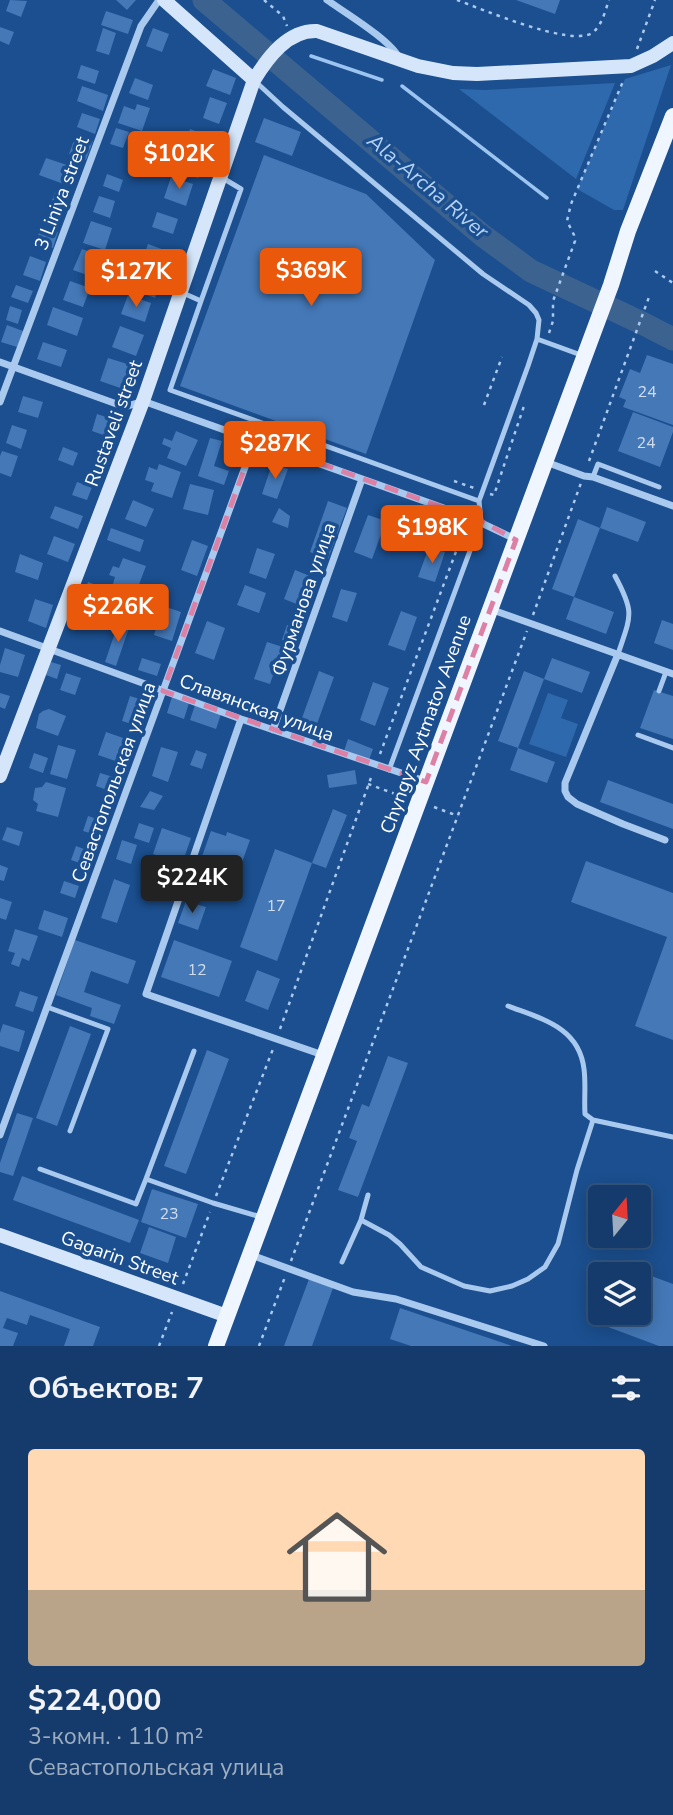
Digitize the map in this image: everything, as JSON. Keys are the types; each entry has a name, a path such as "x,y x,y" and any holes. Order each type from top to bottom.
{"main road":[{"name":"Chyngyz Aytmatov Avenue","path":"216,1346 611,285 628,231 673,116"}],"street":[{"path":"162,0 256,75 287,41 300,33 317,31 428,69 477,74 631,66 673,43"},
{"name":"3 Liniya street","path":"0,402 141,26 162,0"},
{"path":"327,0 387,43 397,52 400,60"},
{"name":"Rustaveli street","path":"0,776 143,401 256,75"},
{"path":"0,362 125,407 143,401 481,521 516,540"},
{"name":"Севастопольская улица","path":"0,1135 255,440"},
{"path":"545,462 673,506"},
{"name":"Фурманова улица","path":"273,730 362,479"},
{"path":"490,609 670,673"},
{"name":"Славянская улица","path":"0,631 241,719 426,782"},
{"path":"618,654 565,782 565,791 577,804 665,840"},
{"path":"241,719 146,994 324,1056"},
{"name":"Gagarin Street","path":"0,1235 227,1316"},
{"path":"250,1255 352,1292 396,1299 544,1346"}],"lane":[{"path":"256,75 293,116 472,265 528,306 539,320 537,339 479,502 481,521 388,770"},
{"path":"220,176 241,189 170,390 479,502"},
{"path":"180,292 201,301"},
{"path":"537,339 584,356"},
{"path":"593,477 598,464 659,487"},
{"path":"615,576 627,597 630,615 618,654"},
{"path":"659,691 670,673"},
{"path":"638,735 673,748"},
{"path":"508,1006 560,1027 572,1037 583,1061 585,1114 593,1120 673,1137"},
{"path":"47,1007 108,1029 70,1131"},
{"path":"40,1169 136,1204 194,1051"},
{"path":"361,1220 389,1235 421,1268 440,1277 464,1286 490,1291 520,1282 545,1267 558,1244 593,1120"},
{"path":"146,1179 264,1218"},
{"path":"342,1262 361,1220 368,1195"}],"path":[{"path":"264,0 283,16 287,41"},
{"path":"457,0 548,32 571,37 590,35 599,26 609,0"},
{"path":"634,57 655,0"},
{"path":"553,301 575,241 567,221 571,204 625,79"},
{"path":"655,271 673,283"},
{"path":"259,1346 649,297"},
{"path":"484,404 502,357"},
{"path":"379,757 470,517"},
{"path":"368,784 401,796"},
{"path":"434,807 458,816"},
{"path":"159,1346 172,1311"}],"highlighted area":[{"path":"255,440 481,521 516,540 426,782 163,691"}],"shaded area":[{"path":"671,65 623,210 614,210 577,189 625,79"},
{"path":"615,83 576,179 459,89 485,90"},
{"path":"548,693 568,700 561,718 578,724 566,757 529,744"}],"building":[{"path":"10,0 27,1 21,17 6,11"},
{"path":"116,0 136,0 127,10"},
{"path":"516,0 560,0 555,14"},
{"path":"106,11 133,20 128,34 101,25"},
{"path":"0,27 14,32 9,45 0,41"},
{"path":"103,28 116,33 109,55 96,51"},
{"path":"153,28 169,34 162,52 146,46"},
{"path":"81,65 99,71 95,84 77,78"},
{"path":"213,69 236,78 230,95 206,86"},
{"path":"135,78 153,85 148,100 129,93"},
{"path":"82,86 108,95 103,111 77,101"},
{"path":"210,97 227,103 219,124 203,118"},
{"path":"137,104 150,108 142,131 118,123 124,106 135,110"},
{"path":"82,113 100,119 95,134 77,127"},
{"path":"264,118 301,132 292,156 255,142"},
{"path":"116,128 129,132 123,148 110,144"},
{"path":"190,129 213,137 206,153 184,145"},
{"path":"76,135 93,141 86,160 69,154"},
{"path":"174,155 203,165 198,178 169,168"},
{"path":"264,155 366,194 435,260 366,454 180,386"},
{"path":"46,158 76,168 69,186 39,175"},
{"path":"107,174 123,180 119,192 103,186"},
{"path":"171,177 193,184 186,206 164,198"},
{"path":"55,192 68,197 62,214 49,209"},
{"path":"99,196 115,201 110,218 93,212"},
{"path":"157,212 178,219 173,234 152,227"},
{"path":"91,221 112,228 105,250 83,243"},
{"path":"41,226 58,232 53,248 36,242"},
{"path":"148,244 167,251 161,268 142,261"},
{"path":"82,249 101,256 93,277 73,270"},
{"path":"109,254 126,260 116,287 99,281"},
{"path":"30,256 46,262 40,281 23,275"},
{"path":"138,274 161,282 155,298 133,290"},
{"path":"70,281 90,288 83,307 63,300"},
{"path":"16,285 33,291 28,303 11,297"},
{"path":"128,295 151,303 145,322 121,314"},
{"path":"10,306 22,310 18,324 6,320"},
{"path":"53,307 83,318 77,336 47,325"},
{"path":"7,325 23,331 17,347 1,342"},
{"path":"120,326 144,335 136,356 112,347"},
{"path":"43,342 67,350 61,367 37,359"},
{"path":"647,355 673,364 673,425 623,407 626,400 619,397 630,369 640,373"},
{"path":"108,358 134,366 126,390 100,381"},
{"path":"23,396 43,402 38,418 18,412"},
{"path":"633,412 673,427 660,467 618,451"},
{"path":"97,414 115,420 109,437 92,431"},
{"path":"12,425 27,430 21,449 6,443"},
{"path":"176,431 198,440 186,466 167,458 171,448 162,444 164,438 172,441"},
{"path":"210,438 222,441 214,466 229,471 224,485 198,476"},
{"path":"63,447 78,453 73,466 58,460"},
{"path":"2,451 18,456 11,477 0,473"},
{"path":"159,464 181,472 172,498 151,491 154,483 145,480 149,467 157,470"},
{"path":"272,464 288,469 277,499 262,494"},
{"path":"77,482 92,487 87,500 72,495"},
{"path":"190,484 214,490 208,515 183,509"},
{"path":"133,500 154,509 146,527 125,519"},
{"path":"328,501 347,508 328,559 310,552"},
{"path":"55,506 83,516 78,529 50,518"},
{"path":"607,507 646,522 638,542 600,528"},
{"path":"279,508 290,516 288,528 272,522"},
{"path":"368,515 386,521 372,559 354,552"},
{"path":"578,519 600,528 574,597 552,589"},
{"path":"111,528 144,540 140,552 107,540"},
{"path":"54,536 75,544 68,562 47,554"},
{"path":"192,540 208,546 197,576 181,570"},
{"path":"429,547 445,552 435,582 418,577"},
{"path":"257,548 275,554 266,579 249,573"},
{"path":"20,554 43,563 38,580 15,572"},
{"path":"123,558 146,566 135,595 112,587 115,577 109,575 113,566 119,568"},
{"path":"295,570 310,576 299,605 284,599"},
{"path":"88,582 117,592 108,620 78,610"},
{"path":"245,585 266,593 259,613 237,605"},
{"path":"341,589 357,593 347,622 332,617"},
{"path":"574,597 614,612 606,634 566,619"},
{"path":"35,599 53,605 46,628 28,621"},
{"path":"163,606 181,612 172,641 154,635"},
{"path":"401,611 417,617 405,651 388,645"},
{"path":"662,620 673,624 673,650 654,643"},
{"path":"119,621 130,625 116,666 105,662"},
{"path":"207,621 225,628 214,660 195,653"},
{"path":"287,625 301,630 296,645 282,640"},
{"path":"267,642 283,647 270,684 254,679"},
{"path":"5,648 25,655 18,677 0,672"},
{"path":"142,658 161,664 157,676 138,670"},
{"path":"552,658 590,672 582,693 544,679"},
{"path":"51,662 61,665 57,679 46,675"},
{"path":"319,671 334,677 313,735 298,729"},
{"path":"524,671 544,679 518,748 498,741"},
{"path":"66,673 81,678 75,695 60,690"},
{"path":"373,682 389,688 375,726 360,720"},
{"path":"654,690 673,696 673,739 640,728"},
{"path":"0,693 10,696 5,709 0,707"},
{"path":"130,696 146,701 138,726 122,721"},
{"path":"172,697 189,703 184,719 167,713"},
{"path":"195,705 221,714 216,729 190,720"},
{"path":"49,709 66,716 58,736 36,728 39,714"},
{"path":"106,732 132,741 124,764 98,755"},
{"path":"348,739 373,749 369,760 344,751"},
{"path":"58,745 76,750 67,779 50,774"},
{"path":"161,747 178,752 168,782 152,776"},
{"path":"518,748 555,762 547,783 510,770"},
{"path":"196,750 207,754 202,769 190,765"},
{"path":"34,753 48,758 43,773 29,768"},
{"path":"355,770 357,784 329,788 327,775"},
{"path":"100,773 120,779 115,793 96,786"},
{"path":"608,780 673,804 673,829 600,802"},
{"path":"46,782 66,788 58,817 36,811 38,804 33,800 35,788 42,787"},
{"path":"150,791 163,796 154,810 140,807"},
{"path":"333,809 347,815 326,868 312,863"},
{"path":"88,816 104,821 99,836 83,831"},
{"path":"139,823 154,828 149,843 134,838"},
{"path":"7,827 23,832 19,846 2,840"},
{"path":"162,828 191,838 182,864 153,854"},
{"path":"211,831 226,836 227,832 250,840 236,879 215,872 217,868 200,862"},
{"path":"122,840 137,845 131,864 116,859"},
{"path":"76,846 92,852 88,866 71,860"},
{"path":"275,849 312,863 277,961 240,947"},
{"path":"586,861 673,893 673,1040 635,1026 667,937 571,902"},
{"path":"0,865 8,868 4,881 0,880"},
{"path":"146,868 163,873 158,890 141,884"},
{"path":"114,879 130,885 117,923 101,918"},
{"path":"64,881 79,886 75,898 60,893"},
{"path":"0,898 12,902 6,920 0,918"},
{"path":"186,901 206,907 198,930 178,923"},
{"path":"44,910 68,918 62,937 38,929"},
{"path":"15,929 38,936 29,961 22,958 19,967 11,964 15,953 8,951"},
{"path":"75,940 136,961 128,984 91,971 84,992 121,1005 114,1024 90,1016 92,1008 56,995"},
{"path":"174,940 232,961 219,997 161,977"},
{"path":"257,970 280,979 268,1010 245,1001"},
{"path":"20,991 38,997 33,1012 15,1006"},
{"path":"3,1024 25,1031 19,1052 0,1046"},
{"path":"70,1026 91,1034 57,1126 36,1118"},
{"path":"207,1050 229,1059 186,1174 164,1166"},
{"path":"388,1056 408,1063 358,1197 338,1190 357,1141 349,1138 362,1104 369,1107"},
{"path":"17,1113 33,1118 13,1176 0,1172 0,1163"},
{"path":"22,1176 139,1220 130,1243 13,1200"},
{"path":"152,1189 198,1204 186,1238 141,1222"},
{"path":"149,1227 176,1237 168,1263 140,1253"},
{"path":"651,1276 673,1284 673,1346 659,1346 603,1325 651,1325"},
{"path":"309,1279 333,1288 312,1346 284,1346"},
{"path":"0,1291 100,1327 93,1346 64,1346 70,1329 30,1315 27,1325 7,1318 3,1328 18,1333 13,1346 0,1346"},
{"path":"400,1308 512,1346 411,1346 390,1339"}],"waterway":[{"name":"Ala-Archa River","path":"204,0 482,235 531,271 673,339"},
{"path":"311,56 382,80"},
{"path":"402,86 547,198"}]}
